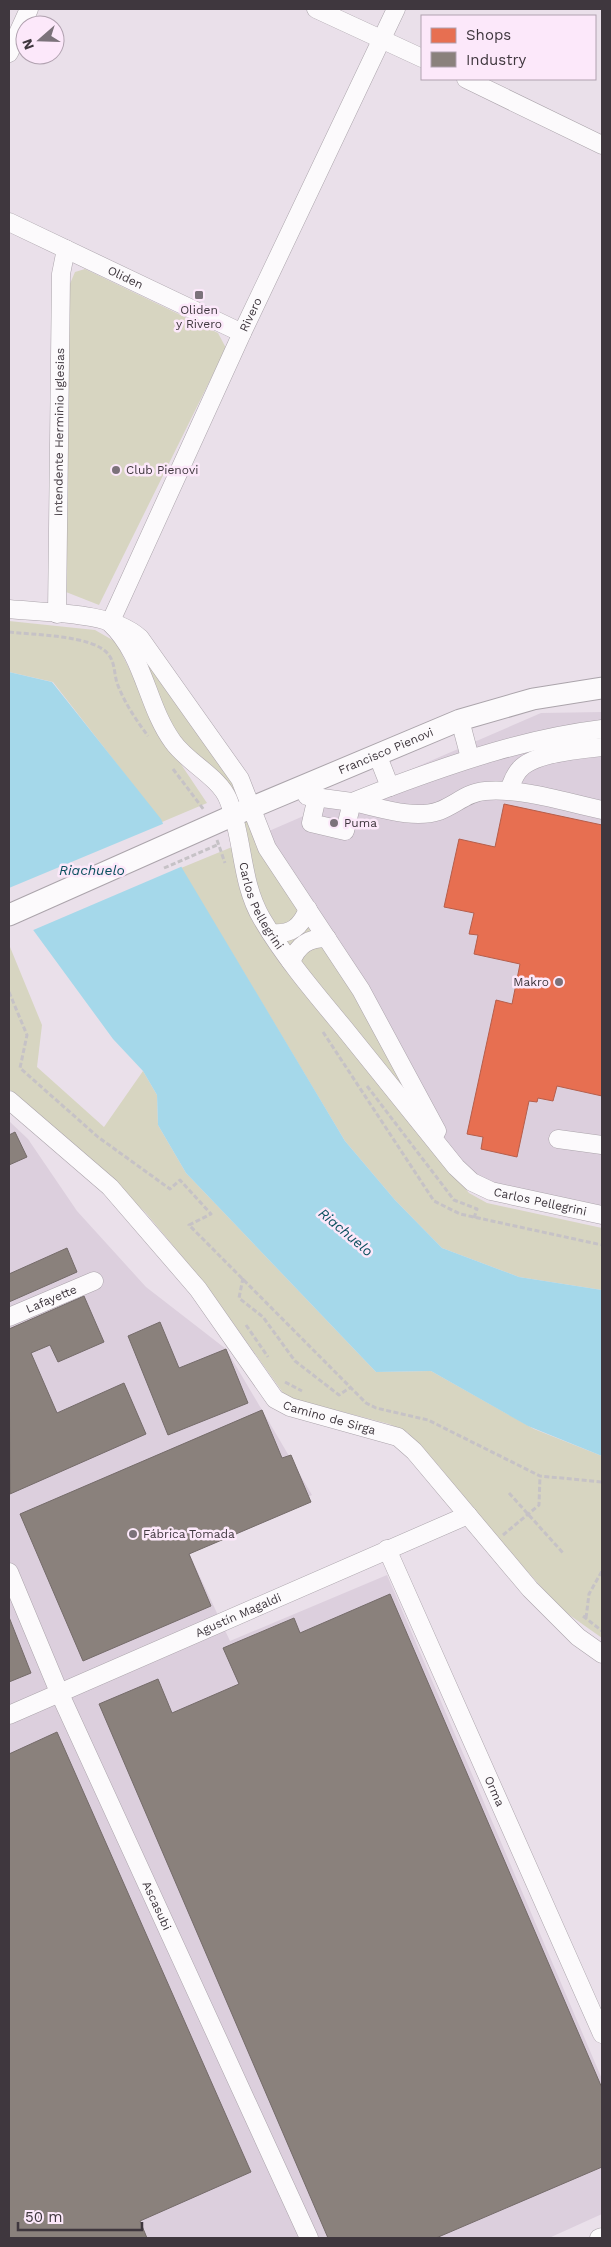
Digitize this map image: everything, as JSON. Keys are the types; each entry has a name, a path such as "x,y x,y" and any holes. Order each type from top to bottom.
{"main road":[{"name":"Francisco Pienovi","path":"9,915 377,754 460,720 533,699 602,688"}],"street":[{"path":"9,53 30,9"},
{"path":"316,9 421,58"},
{"name":"Rivero","path":"110,623 242,333 396,9"},
{"path":"468,80 602,144"},
{"name":"Oliden","path":"9,222 242,333"},
{"name":"Intendente Herminio Iglesias","path":"57,614 61,274 66,248"},
{"name":"Carlos Pellegrini","path":"9,609 96,618 131,630 140,638 240,779 248,887 261,917 291,962 456,1166 472,1182 491,1191 602,1215"},
{"name":"Carlos Pellegrini","path":"110,623 130,644 168,734 179,750 222,789 243,812 361,990 456,1166"},
{"path":"168,734 168,726 173,719 180,715 196,719"},
{"path":"460,720 470,758"},
{"path":"352,802 470,758 526,742 602,729"},
{"path":"509,790 520,768 530,762 563,753 602,747"},
{"path":"377,754 390,787"},
{"path":"286,794 428,813 439,811 475,793 509,790 602,810"},
{"path":"317,797 311,823 345,831 352,802"},
{"path":"271,933 283,934 295,930 304,921 308,909"},
{"path":"291,962 296,951 304,942 315,938 327,938"},
{"name":"Camino de Sirga","path":"9,1100 110,1187 198,1289 275,1399 290,1407 398,1437 414,1451 530,1589 578,1637 602,1654"},
{"path":"558,1139 602,1145"},
{"name":"Lafayette","path":"9,1318 94,1281"},
{"name":"Agustín Magaldi","path":"9,1714 468,1514"},
{"name":"Orma","path":"387,1549 602,2034"},
{"name":"Ascasubi","path":"9,1572 59,1692 309,2238"}],"path":[{"path":"179,862 219,844"},
{"path":"9,992 27,1034 20,1068 98,1137 170,1189 180,1180 210,1214 189,1225 366,1403 376,1408 428,1420 540,1476 602,1482"},
{"path":"322,1027 352,1066"},
{"path":"364,1082 454,1200 477,1209 474,1218"},
{"path":"243,1278 239,1298 264,1317 295,1361 339,1395 351,1387"},
{"path":"240,1318 258,1340 271,1362"},
{"path":"281,1376 286,1384 309,1394"},
{"path":"503,1535 539,1504 540,1476"},
{"path":"509,1493 564,1554"},
{"path":"497,1528 506,1539"},
{"path":"586,1618 589,1594 602,1571"},
{"path":"598,1578 602,1582"},
{"path":"579,1613 602,1631"}],"shaded area":[{"name":"Club Pienovi","path":"85,269 218,333 226,348 99,605 66,592 69,286 75,272"},
{"path":"9,621 95,630 116,642 162,736 207,803 162,822 53,682 9,672"},
{"path":"122,625 233,769 262,837 456,1167 271,933 234,815 179,750"},
{"path":"602,712 602,1224 487,1198 232,847 541,713"},
{"path":"232,847 239,887 248,909 469,1193 487,1203 602,1228 602,1290 519,1277 442,1248 395,1200 345,1141 181,868"},
{"path":"10,947 42,1025 37,1067 104,1127 143,1071 157,1095 158,1125 186,1173 376,1372 431,1371 534,1429 602,1456 602,1638 561,1609 469,1506 439,1466 407,1432 389,1424 286,1397 206,1285 145,1212 9,1089"},
{"path":"9,1121 28,1139 77,1211 146,1287 226,1349 312,1495 189,1553 230,1641 387,1575 602,2079 602,2214 549,2238 9,2238"}],"water":[{"name":"Riachuelo","path":"9,672 52,682 161,819 182,868 345,1141 395,1200 442,1248 519,1277 602,1290 602,1456 528,1426 431,1371 376,1372 186,1173 158,1125 157,1095 143,1071 113,1039 9,897"}],"pier":[{"path":"165,823 183,866 31,931 9,901 9,888"}],"building: Shops":[{"name":"Makro","path":"504,804 602,825 602,1096 557,1086 553,1101 538,1098 537,1102 529,1101 517,1157 481,1149 483,1137 467,1134 496,1000 512,1004 520,964 474,954 478,935 469,934 474,913 444,907 459,839 495,847"}],"building: Industry":[{"path":"15,1132 27,1157 9,1165 9,1135"},
{"path":"67,1248 77,1272 9,1302 9,1274"},
{"path":"84,1296 104,1342 58,1362 50,1345 31,1353 57,1413 124,1383 146,1434 10,1494 9,1329"},
{"path":"160,1322 179,1368 226,1349 248,1403 168,1435 128,1336"},
{"name":"Fábrica Tomada","path":"262,1410 282,1458 291,1455 311,1502 189,1554 211,1606 83,1661 20,1514"},
{"path":"390,1594 602,2088 602,2167 436,2238 328,2238 99,1704 158,1679 172,1713 239,1684 223,1648 294,1618 300,1633"},
{"path":"9,1617 31,1673 9,1682"},
{"path":"57,1732 251,2172 140,2221 147,2238 9,2238 9,1754"}],"place":[{"name":"Oliden y Rivero","path":"199,295"},
{"name":"Club Pienovi","path":"116,470"},
{"name":"Puma","path":"334,823"},
{"name":"Makro","path":"559,982"},
{"name":"Fábrica Tomada","path":"133,1534"}]}
